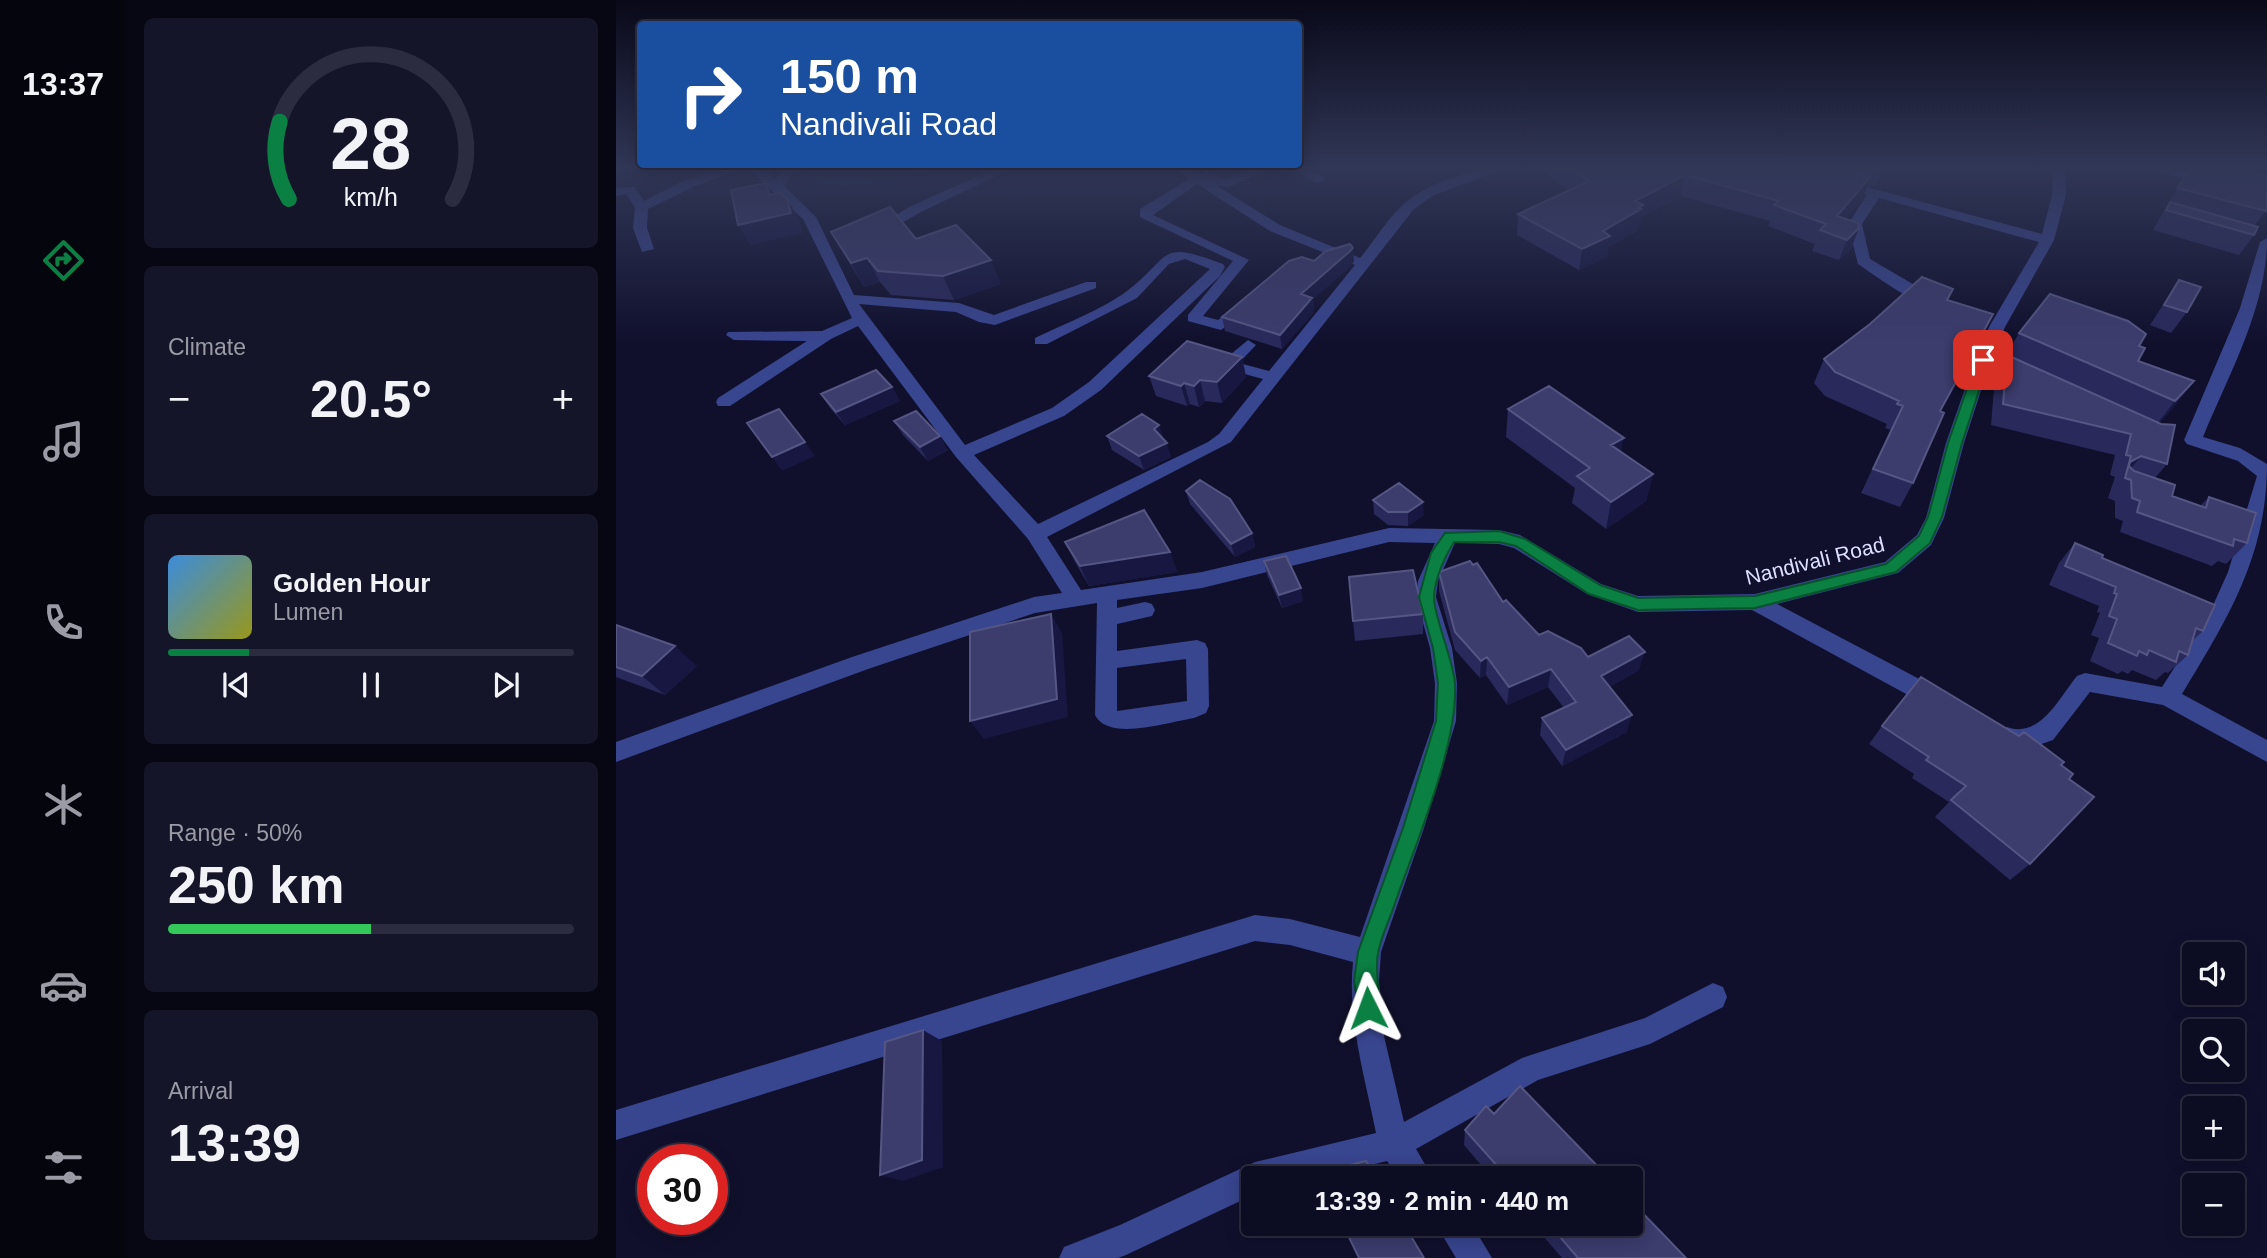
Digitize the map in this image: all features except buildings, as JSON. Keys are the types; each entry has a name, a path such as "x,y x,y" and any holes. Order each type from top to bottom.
{"street":[{"path":"640,226 647,249"},
{"path":"815,226 832,253 849,299 861,319 962,453 1069,570 1077,600"},
{"path":"861,239 885,226"},
{"path":"1166,226 1242,260 1192,317 1218,326 1224,324 1254,297"},
{"path":"1272,226 1362,263"},
{"path":"1035,534 1213,446 1235,428 1393,226"},
{"path":"1855,226 1863,261 1916,294 1951,308"},
{"path":"1994,226 2047,240"},
{"name":"Nandivali Road","path":"616,752 860,663 1034,605 1202,580 1390,536 1499,537 1520,542 1594,589 1638,604 1755,602 1891,568 1924,540 1935,517 1955,443 1983,360 1991,325 2047,240 2051,226"},
{"path":"2246,258 2259,244"},
{"path":"2168,698 2219,615 2238,572 2266,476 2262,468 2252,460 2193,440 2248,308 2259,244"},
{"path":"962,453 1058,412 1095,386 1215,273 1218,267 1186,255 1164,261 1132,295 1041,341"},
{"path":"1317,261 1342,256"},
{"path":"849,299 959,308 984,319 995,320 1091,285"},
{"path":"724,402 825,336 861,319"},
{"path":"734,335 825,336"},
{"path":"1228,365 1248,345"},
{"path":"1198,356 1273,377"},
{"path":"1983,360 2002,368"},
{"path":"2227,521 2252,529"},
{"path":"1410,1166 1394,1144 1370,1035 1365,981 1368,952 1412,828 1445,721 1446,683 1441,648 1426,597 1439,553 1450,536"},
{"path":"1107,595 1106,715 1109,719 1114,721 1194,709 1198,706 1197,649 1107,661"},
{"path":"1755,602 1958,711"},
{"path":"1107,618 1145,610"},
{"path":"1994,730 2018,743 2045,733 2085,682 2168,698 2267,752"},
{"path":"616,1125 664,1108 1255,928 1290,932 1368,952"},
{"path":"1303,1166 1394,1144 1532,1068 1650,1030 1713,997"},
{"path":"1076,1258 1126,1239 1241,1184"},
{"path":"1460,1236 1476,1258"}],"route":[{"path":"1368,1008 1365,981 1368,952 1412,828 1445,721 1446,683 1441,648 1426,597 1428,581 1439,553 1450,536 1499,537 1520,542 1594,589 1638,604 1755,602 1891,568 1924,540 1935,517 1955,443 1983,360"}]}
